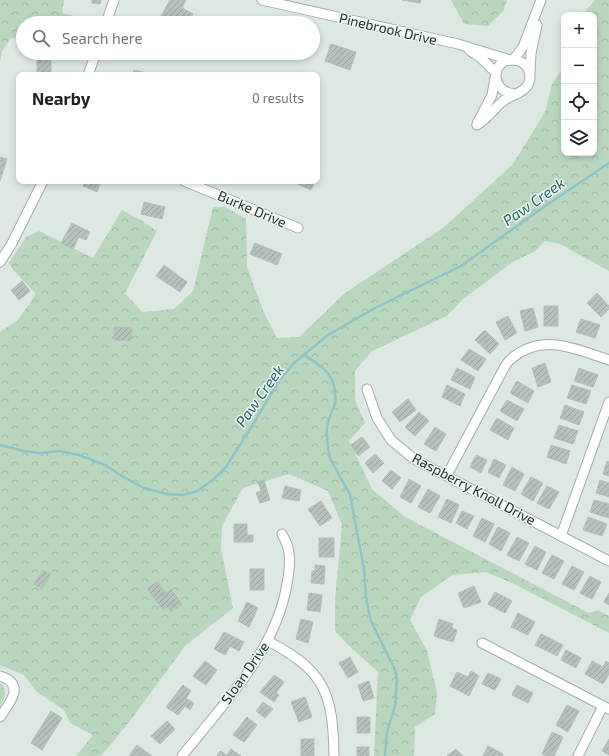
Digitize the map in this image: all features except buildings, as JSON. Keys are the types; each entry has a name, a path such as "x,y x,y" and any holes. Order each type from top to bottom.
{"street":[{"path":"108,16 114,0"},
{"name":"Pinebrook Drive","path":"262,0 467,47 511,60"},
{"path":"537,13 537,24 531,53 528,85 525,90 514,94 503,101 486,120 477,125 492,95 496,76 502,64 511,60 522,50 541,0"},
{"name":"Pinebrook Drive","path":"467,47 481,58 496,76"},
{"path":"89,72 93,60"},
{"path":"511,60 524,64 530,73"},
{"path":"496,76 499,88 503,92 514,94"},
{"path":"0,262 11,245 42,184"},
{"name":"Burke Drive","path":"191,184 298,228"},
{"path":"447,475 510,359 528,348 558,344 609,360"},
{"name":"Raspberry Knoll Drive","path":"367,389 377,418 391,440 414,459 609,561"},
{"path":"561,536 609,402"},
{"name":"Sloan Drive","path":"182,756 242,680 260,655 268,640 280,613 286,593 289,573 290,558 288,547 282,534"},
{"path":"268,640 300,660 310,670 323,688 331,709 334,756"},
{"path":"482,643 606,708 578,756"},
{"path":"0,676 9,680 14,688 14,694 11,701 0,717"}],"green space":[{"path":"0,0 64,0 62,13 74,16 16,16 16,38 11,38 2,51 0,62"},
{"path":"451,0 507,0 504,10 488,26 464,24"},
{"path":"595,0 609,0 609,271 560,244 545,241 535,251 513,262 462,300 447,316 372,351 355,371 355,400 365,423 349,441 372,489 405,517 589,613 598,610 609,616 609,633 514,584 486,572 452,575 421,597 410,620 427,651 437,692 435,714 415,727 414,756 374,756 378,672 335,631 335,599 342,525 328,491 289,474 243,488 222,526 221,549 233,608 185,646 130,721 101,756 76,756 93,735 70,723 64,710 37,692 24,675 0,665 0,332 18,320 36,294 14,271 9,263 26,237 39,231 93,258 122,210 141,220 157,231 125,293 142,312 174,309 193,291 213,207 225,207 246,219 247,267 265,315 277,338 299,337 345,293 443,228 513,164 545,112 552,84 561,70 561,156 597,156 597,12 585,12"},
{"path":"0,683 3,685 5,693 0,706"}],"waterway":[{"name":"Paw Creek","path":"0,445 24,451 40,453 60,451 79,455 105,465 144,488 167,494 183,495 197,491 214,479 226,467 278,382 294,363 328,335 375,308 461,266 609,163"},
{"path":"304,355 324,369 334,384 335,402 327,427 327,442 330,458 350,495 364,569 366,598 371,621 395,670 397,680 395,706 387,732 385,756"}]}
